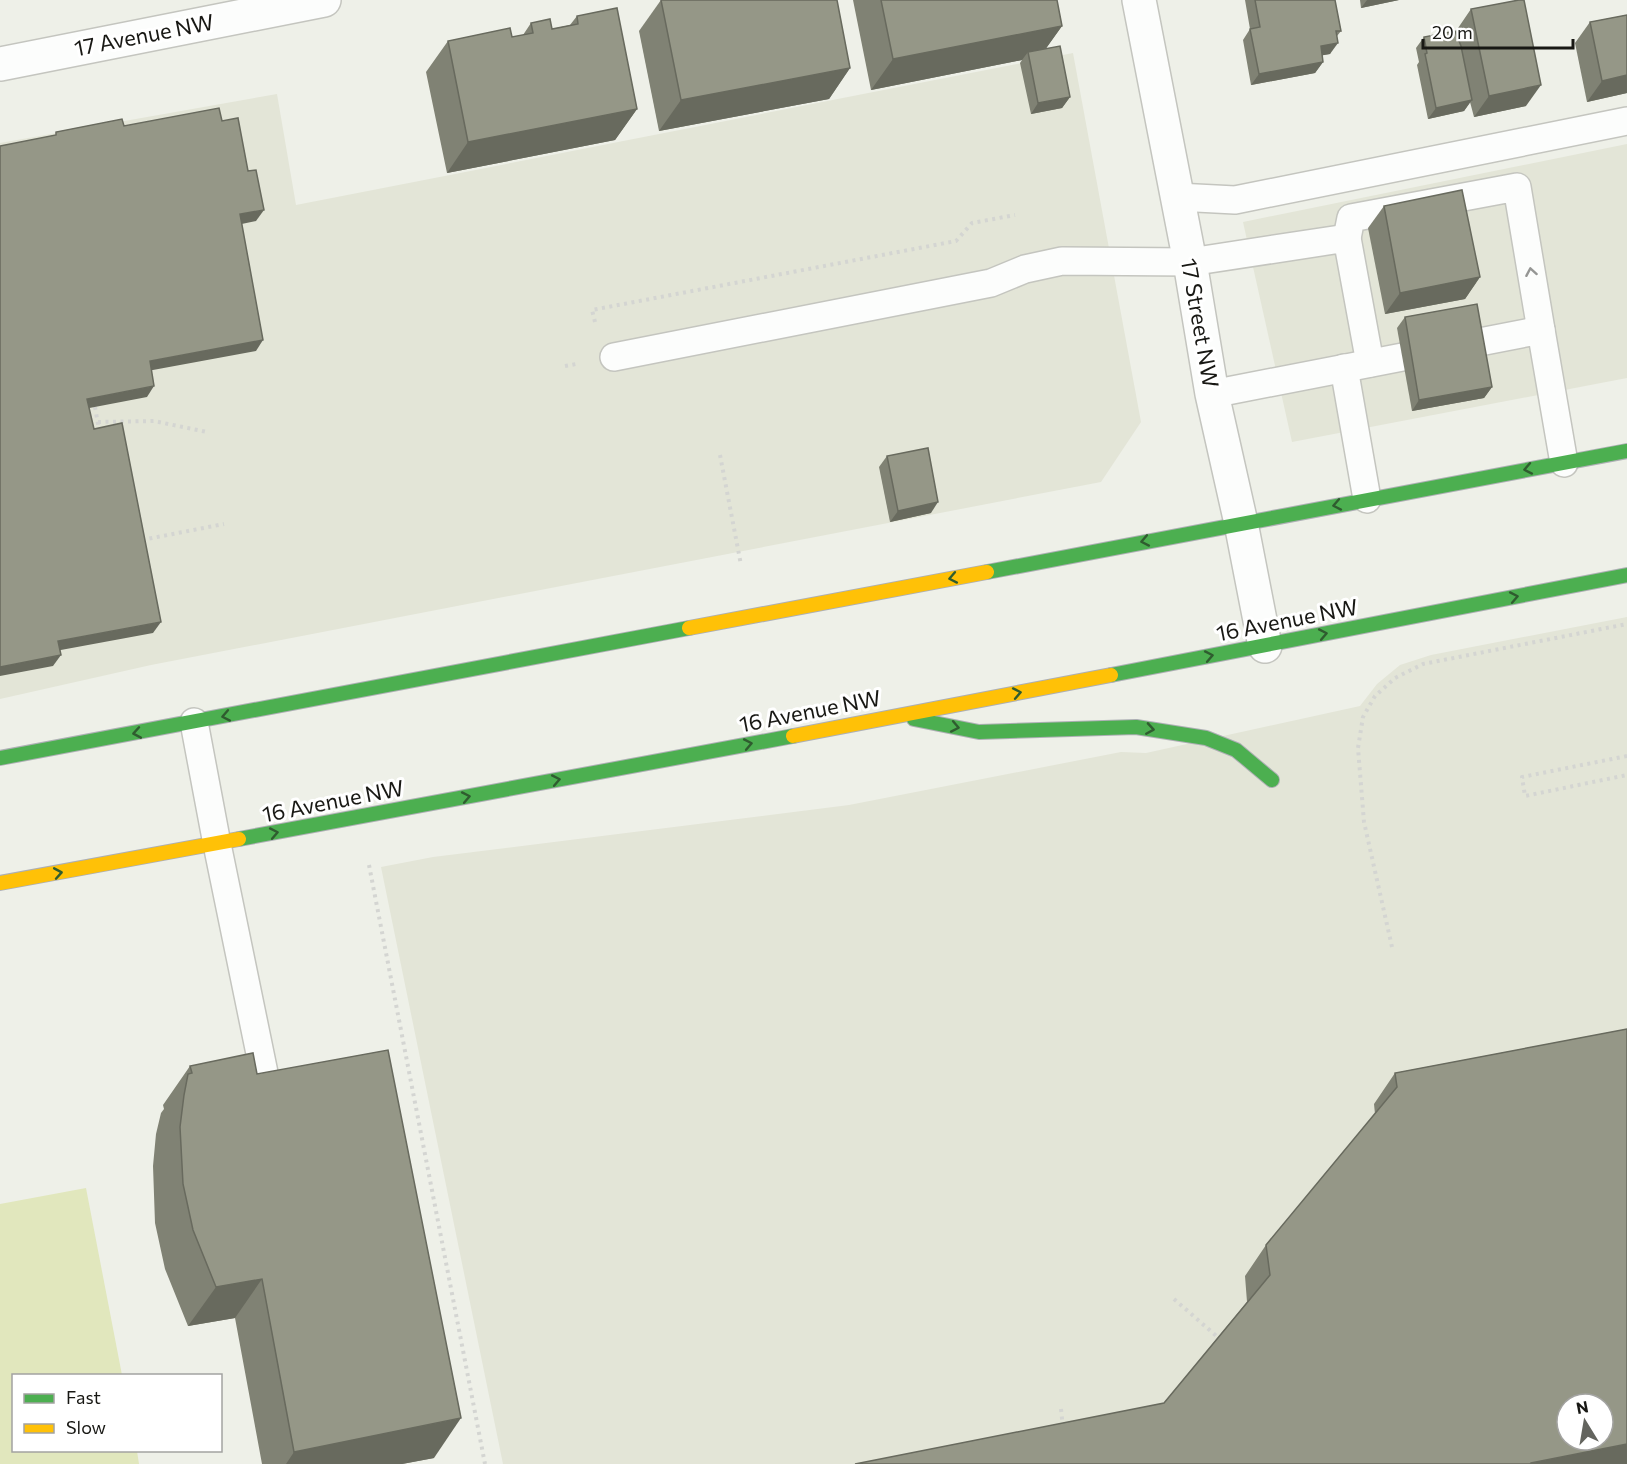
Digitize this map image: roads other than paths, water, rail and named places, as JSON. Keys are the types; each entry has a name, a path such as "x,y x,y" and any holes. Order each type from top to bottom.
{"highway":[{"path":"0,758 1627,451"},
{"name":"16 Avenue NW","path":"0,883 898,716 1627,574"},
{"path":"898,716 979,732 1136,727 1206,738 1236,750 1272,780"}],"street":[{"name":"17 Avenue NW","path":"0,64 324,0"},
{"name":"17 Street NW","path":"1139,0 1190,262 1212,394 1265,645"}],"lane":[{"path":"1176,197 1235,200 1627,121"},
{"path":"1370,363 1347,238 1351,218 1516,187 1564,463"},
{"path":"614,357 991,283 1025,269 1062,261 1190,262 1347,238"},
{"path":"1212,394 1541,330"},
{"path":"1344,368 1367,499"},
{"path":"194,722 264,1073"}]}
